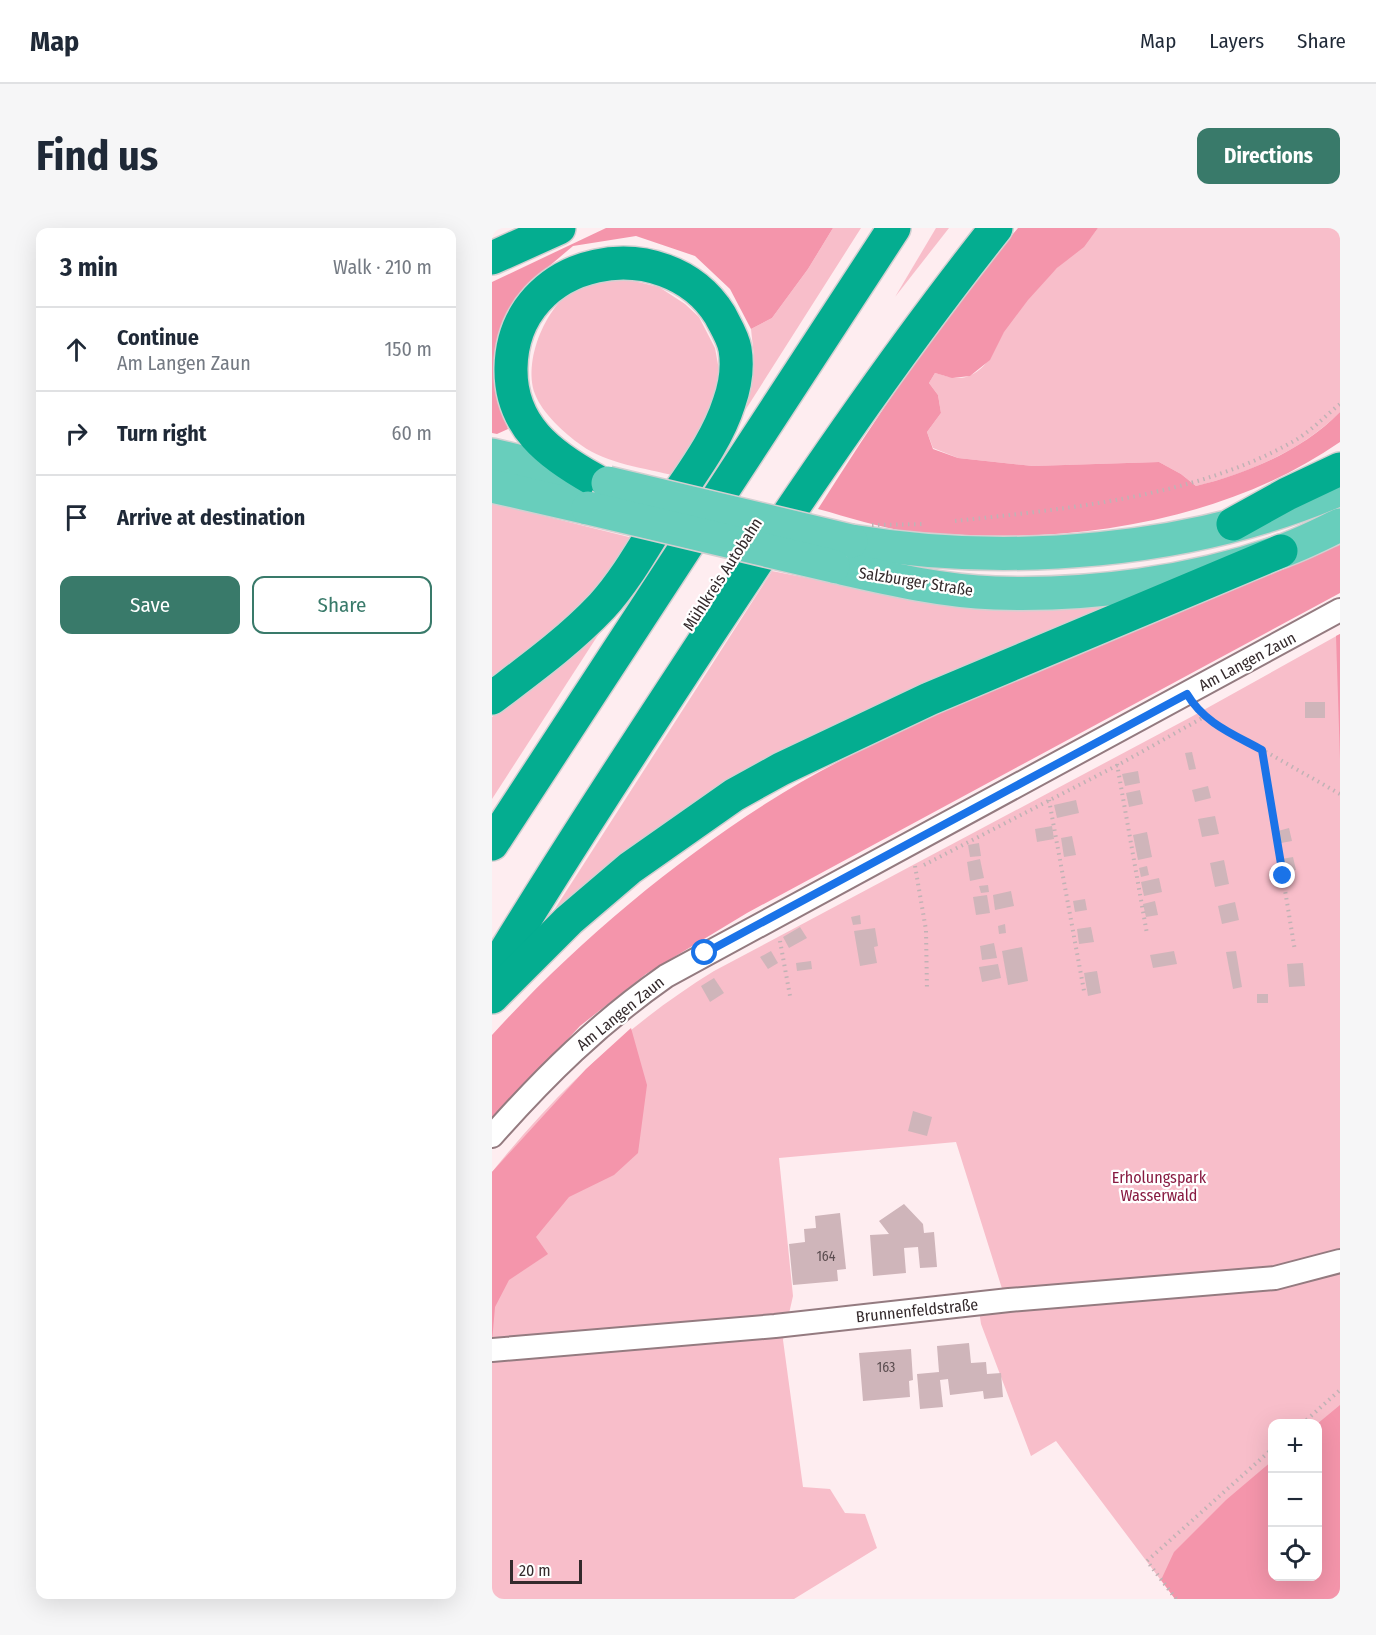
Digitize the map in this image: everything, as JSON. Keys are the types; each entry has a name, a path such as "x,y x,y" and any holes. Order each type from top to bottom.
{"highway":[{"path":"492,258 559,228"},
{"path":"492,844 894,228"},
{"name":"Mühlkreis Autobahn","path":"492,932 750,530 909,306 968,228"},
{"path":"492,973 653,720 806,487 920,327 996,228"},
{"path":"492,698 572,635 604,604 716,435 730,402 737,369 735,346 716,307 682,273 636,257 611,257 568,270 546,286 532,302 515,336 511,375 522,413 547,450 597,490"},
{"path":"1233,525 1287,494 1340,469"},
{"path":"492,997 569,920 630,868 679,832 752,784 835,741 929,699 1281,551"}],"main road":[{"name":"Salzburger Straße","path":"492,455 597,490 842,554 906,582 993,593 1118,588 1191,576 1281,551 1340,525"},
{"name":"Salzburger Straße","path":"492,486 597,490"},
{"name":"Salzburger Straße","path":"842,554 910,551 1009,555 1099,549 1233,525 1294,509 1340,489"}],"street":[{"name":"Am Langen Zaun","path":"492,1136 570,1053 617,1010 666,976 1340,610"},
{"name":"Brunnenfeldstraße","path":"492,1350 775,1326 1009,1300 1275,1278 1340,1261"}],"path":[{"path":"946,522 1109,502 1210,478 1295,441 1340,404"},
{"path":"925,524 936,523"},
{"path":"1187,694 1204,717 1340,794"},
{"path":"916,869 1118,765 1204,717"},
{"path":"1262,750 1295,951"},
{"path":"1115,759 1118,765 1147,934"},
{"path":"1047,795 1084,991"},
{"path":"912,860 916,869 926,930 927,991"},
{"path":"776,933 780,942 790,996"},
{"path":"1307,1419 1340,1389"},
{"path":"1176,1599 1147,1561 1268,1453"}],"green space":[{"path":"833,228 861,228 746,409 754,357 751,329 772,318 808,269"},
{"path":"936,228 949,228 895,297"},
{"path":"1098,228 1340,228 1340,412 1309,438 1273,459 1234,475 1196,486 1181,474 1159,462 1033,466 958,458 933,448 927,432 941,413 938,395 929,383 935,373 962,378 983,367 1004,331 1029,297 1084,245"},
{"path":"617,277 659,287 685,304 699,317 715,348 721,381 710,420 676,476 627,465 591,451 561,429 543,408 535,394 532,363 542,330 550,315 573,290 586,282"},
{"path":"492,503 633,538 590,601 492,685"},
{"path":"772,571 924,601 1117,604 835,724 766,763 540,932"},
{"path":"611,615 492,799 492,717"},
{"name":"Erholungspark Wasserwald","path":"1340,634 1340,1599 1175,1599 1056,1441 1031,1456 981,1324 979,1310 1004,1295 956,1142 779,1158 793,1296 783,1340 803,1487 830,1489 845,1513 865,1514 877,1548 794,1599 492,1599 492,1172 541,1115 594,1062 652,1014 714,971 1191,717"}],"shaded area":[{"path":"606,228 833,228 808,269 772,318 751,329 730,289 695,256 636,236 573,246 528,284 504,323 495,355 498,394 508,429 497,434 492,433 492,282"},
{"path":"1018,228 1098,228 1084,247 1057,268 1028,300 1004,332 990,360 970,376 952,378 935,373 929,383 938,395 941,413 927,432 933,449 958,458 1033,466 1159,462 1181,474 1196,486 1235,475 1273,459 1309,438 1340,412 1340,442 1254,489 1208,506 1112,528 1013,536 924,534 888,528 818,509 938,330"},
{"path":"1340,541 1340,593 747,913 646,974 580,1026 492,1121 492,1035 554,971 621,911 691,855 728,829 798,784 901,731"},
{"path":"1340,634 1340,759 1336,636"},
{"path":"631,1028 647,1085 638,1153 614,1175 569,1197 536,1237 548,1254 509,1280 495,1307 492,1342 492,1172 586,1069"},
{"path":"1340,1405 1340,1599 1175,1599 1161,1580 1174,1552 1226,1500 1268,1464 1268,1581 1322,1581 1322,1420"}],"building":[{"path":"1305,702 1325,702 1325,718 1305,718"},
{"path":"1192,752 1196,769 1189,770 1185,753"},
{"path":"1138,771 1140,783 1125,786 1122,774"},
{"path":"1208,786 1211,798 1195,802 1192,790"},
{"path":"1140,790 1143,804 1129,807 1126,793"},
{"path":"1076,800 1079,813 1057,818 1054,805"},
{"path":"1215,816 1219,834 1202,837 1198,819"},
{"path":"1052,826 1054,839 1037,842 1035,829"},
{"path":"1289,828 1292,841 1281,843 1278,831"},
{"path":"1147,832 1152,857 1138,860 1133,835"},
{"path":"1072,836 1076,855 1064,857 1061,838"},
{"path":"979,843 981,856 970,857 968,845"},
{"path":"1293,857 1296,870 1285,872 1282,859"},
{"path":"980,859 984,878 970,881 967,862"},
{"path":"1224,860 1229,884 1215,887 1210,863"},
{"path":"1147,866 1149,875 1141,877 1139,868"},
{"path":"1159,878 1162,892 1144,896 1141,882"},
{"path":"988,885 989,892 981,893 979,886"},
{"path":"1011,891 1014,906 995,910 993,895"},
{"path":"987,895 990,913 976,915 973,897"},
{"path":"1085,899 1087,910 1075,912 1073,901"},
{"path":"1155,901 1158,915 1146,917 1143,904"},
{"path":"1235,902 1239,920 1222,924 1218,906"},
{"path":"860,915 861,924 853,925 851,917"},
{"path":"1005,924 1006,933 999,934 998,926"},
{"path":"800,927 807,938 789,948 783,937"},
{"path":"1091,927 1094,942 1079,944 1077,929"},
{"path":"875,928 878,946 874,947 877,963 860,966 854,931"},
{"path":"994,943 997,958 982,960 980,946"},
{"path":"1022,947 1028,981 1008,985 1002,951"},
{"path":"771,951 778,963 768,969 760,957"},
{"path":"1174,951 1177,964 1153,968 1150,955"},
{"path":"1236,951 1242,987 1233,989 1226,952"},
{"path":"811,961 812,969 797,971 796,963"},
{"path":"1303,963 1305,986 1289,987 1287,964"},
{"path":"998,964 1001,978 982,982 979,967"},
{"path":"1097,971 1101,993 1088,996 1084,973"},
{"path":"714,978 724,993 710,1002 701,986"},
{"path":"1257,994 1268,994 1268,1003 1257,1003"},
{"path":"913,1111 932,1117 927,1136 908,1131"},
{"path":"904,1204 923,1224 924,1233 934,1232 937,1267 920,1268 918,1247 904,1248 906,1273 873,1276 870,1235 889,1234 879,1221"},
{"path":"840,1213 846,1269 837,1270 838,1281 793,1285 789,1244 805,1242 804,1229 816,1228 815,1216"},
{"path":"969,1343 971,1363 986,1362 987,1374 1001,1373 1003,1397 984,1399 983,1391 950,1395 948,1379 940,1380 943,1407 920,1409 917,1374 939,1372 937,1346"},
{"path":"911,1349 913,1380 909,1381 910,1397 863,1401 859,1353"}],"route":[{"path":"705,953 1187,694 1196,709 1208,721 1262,750 1283,876"}]}
